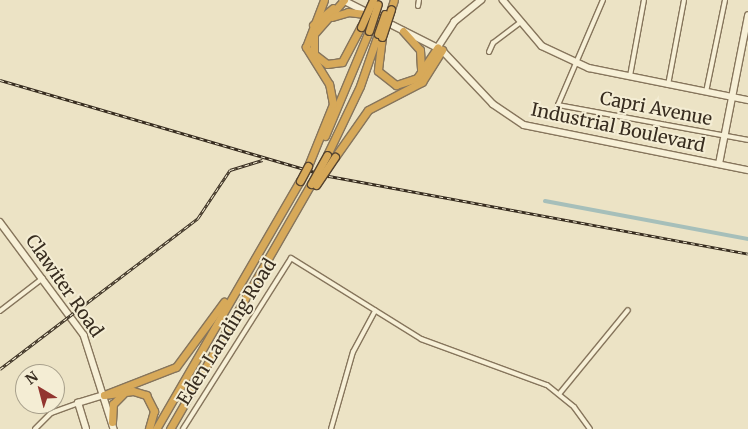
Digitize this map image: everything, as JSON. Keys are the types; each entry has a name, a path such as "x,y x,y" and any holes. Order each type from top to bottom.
{"highway":[{"path":"156,429 251,262 300,181 314,152 333,101 329,84 307,51 311,27 324,0"},
{"path":"311,27 343,0"},
{"path":"343,0 314,34 312,47 320,61 332,65 347,57 377,2"},
{"path":"313,184 360,86 380,36 390,0"},
{"path":"389,8 394,0"},
{"path":"314,152 339,109 369,31 377,2"},
{"path":"326,22 342,13 371,15"},
{"path":"404,31 420,50 421,74"},
{"path":"380,36 377,61 381,77 400,85 421,74 440,49"},
{"path":"170,429 301,201 313,184 335,157 368,110 422,82 440,49"},
{"path":"104,395 176,367 251,262"},
{"path":"113,425 113,404 125,392"},
{"path":"104,395 141,392 151,401 149,429"}],"street":[{"name":"Industrial Boulevard","path":"343,0 440,49 493,104 524,125 748,170"},
{"path":"418,0 418,6"},
{"path":"440,49 454,22 480,0"},
{"path":"503,0 542,46 576,63 630,78 748,100"},
{"path":"576,63 603,0"},
{"path":"630,78 644,0"},
{"path":"668,85 684,0"},
{"path":"706,92 725,0"},
{"path":"719,164 748,16"},
{"path":"489,52 493,43 520,22"},
{"name":"Capri Avenue","path":"576,63 558,105 748,140"},
{"name":"Clawiter Road","path":"1,226 43,278 84,336 113,425"},
{"name":"Eden Landing Road","path":"183,429 286,261 299,260 375,311"},
{"path":"0,311 43,278"},
{"path":"560,394 628,310"},
{"path":"331,429 353,352 375,311 426,341 533,379 560,394 590,429"},
{"path":"35,429 51,413 104,395"},
{"path":"78,403 86,429"}],"waterway":[{"path":"545,201 748,239"}],"railway":[{"path":"0,80 329,176 748,254"},
{"path":"0,369 198,218 230,170 263,160"}]}
